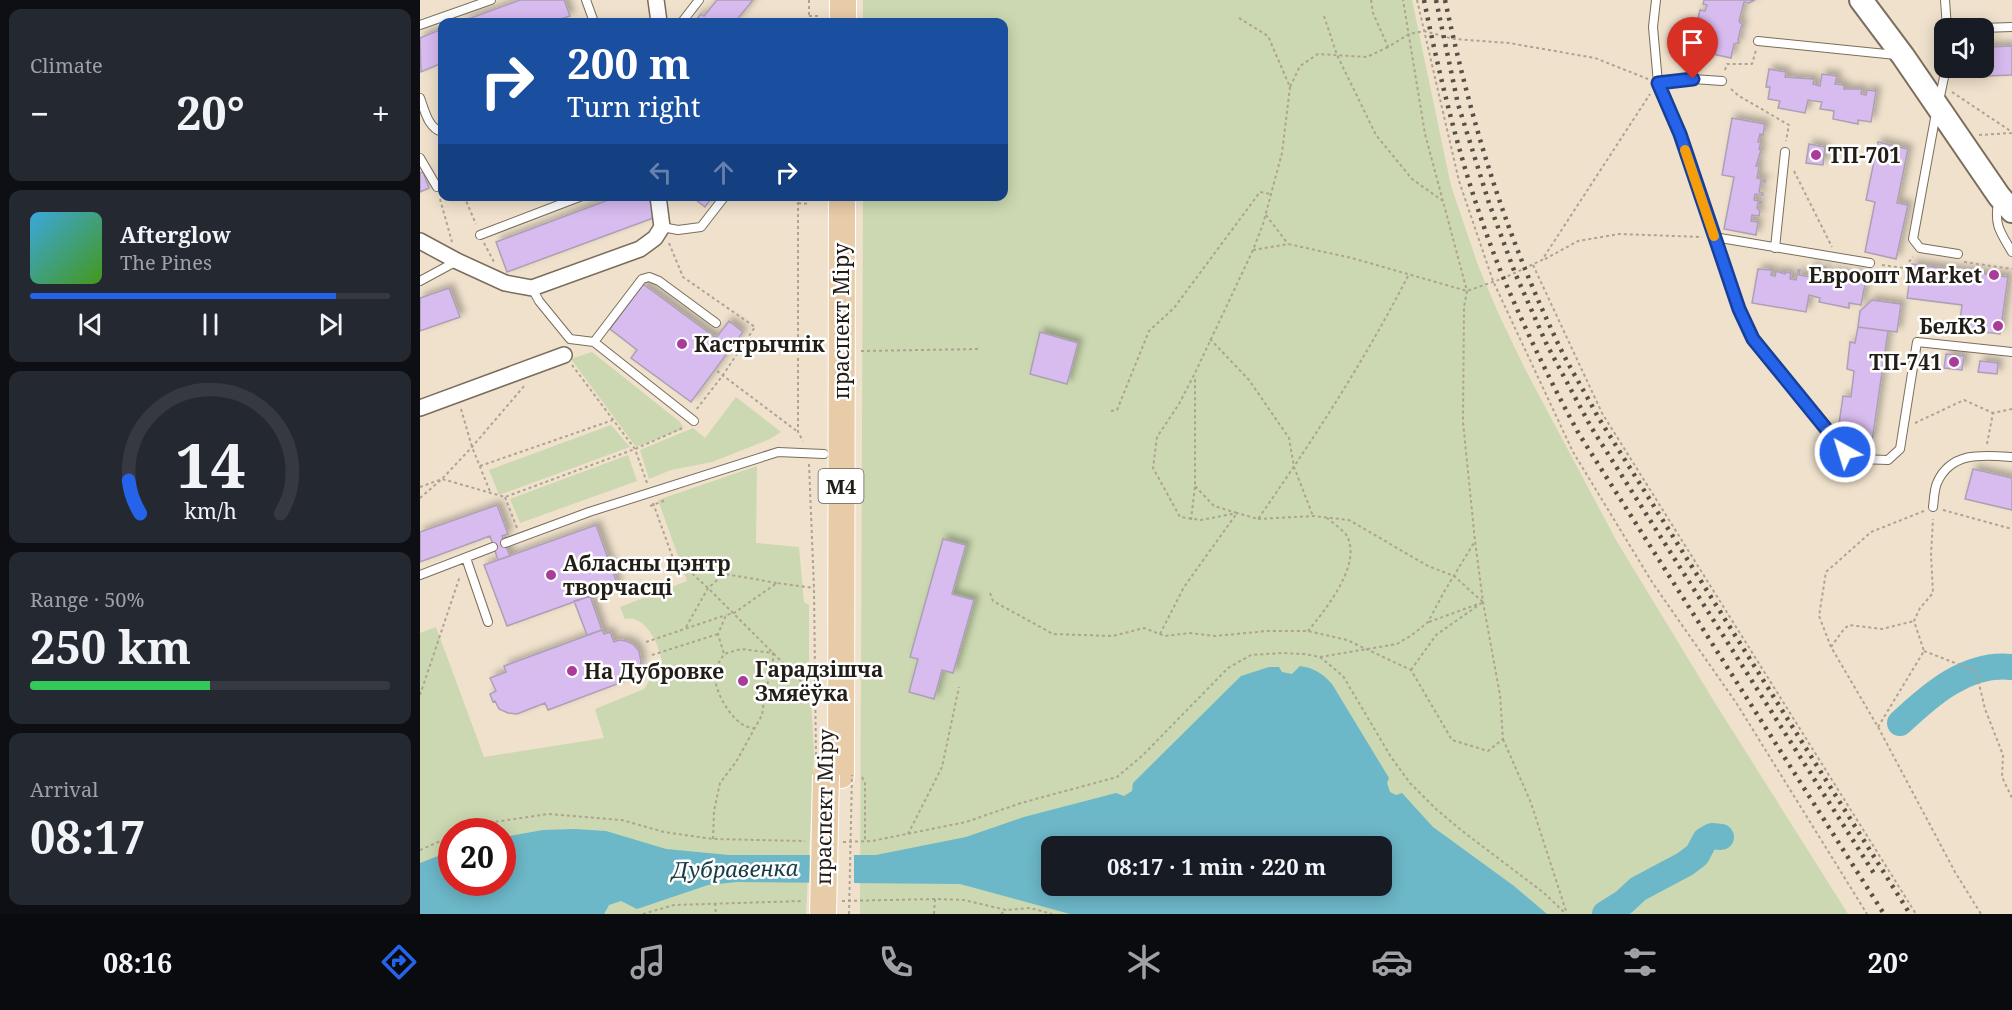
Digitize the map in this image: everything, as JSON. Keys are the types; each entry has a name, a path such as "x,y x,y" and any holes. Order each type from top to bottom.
{"main road":[{"path":"826,15 843,0"},
{"name":"праспект Міру","path":"818,201 816,453 834,772"},
{"name":"праспект Міру","path":"825,907 834,772 842,201"}],"street":[{"path":"656,0 658,18"},
{"path":"1860,0 1903,56 1943,98 2006,204"},
{"path":"420,241 505,283 532,288 640,249 655,238 662,227 659,201"},
{"path":"420,408 564,355"}],"lane":[{"path":"440,18 491,0"},
{"path":"586,0 593,18"},
{"path":"685,18 699,0"},
{"path":"1656,0 1653,27 1658,83 1680,134 1739,309 1753,339 1845,452 1859,459 1888,460 1900,449 1917,342 2012,352"},
{"path":"1945,0 1946,18"},
{"path":"420,25 438,19"},
{"path":"1994,28 2012,27"},
{"path":"1758,41 1903,56"},
{"path":"1945,78 1943,98 1914,233 1915,244 1920,248 1958,254"},
{"path":"1658,83 1693,79 1722,81"},
{"path":"420,98 429,121 438,130"},
{"path":"1775,248 1785,152"},
{"path":"420,158 436,187"},
{"path":"480,236 569,201"},
{"path":"662,227 678,230 701,227 721,201"},
{"path":"2006,204 1996,218 2012,252"},
{"path":"1714,237 1870,263"},
{"path":"420,281 457,261"},
{"path":"594,342 642,279 649,277 659,281 716,323"},
{"path":"532,288 539,301 570,339 594,342 694,421"},
{"path":"505,543 649,493 778,452 816,453"},
{"path":"1933,507 1937,484 1948,467 1960,459 1985,456 2012,457"},
{"path":"420,575 493,547"},
{"path":"466,558 488,622"}],"path":[{"path":"809,0 826,15"},
{"path":"1371,0 1373,13 1388,47"},
{"path":"1403,0 1425,134 1467,291 1464,307 1463,422 1475,541 1483,602 1500,695 1503,739 1530,802 1567,914"},
{"path":"1417,0 1459,181 1493,281 1573,452 1652,582 1737,704 1867,914"},
{"path":"1324,16 1337,56 1376,135 1412,179 1443,201"},
{"path":"1239,18 1268,36 1290,87"},
{"path":"1237,513 1201,520 1180,517 1153,468 1157,436 1179,404 1195,373 1253,250 1282,153 1290,87 1300,66 1318,54 1367,57 1409,34 1424,31 1454,39 1509,43 1595,58 1658,83 1542,260"},
{"path":"1722,81 1727,64 1752,64 1758,41"},
{"path":"1943,98 2012,133"},
{"path":"1979,135 2012,133"},
{"path":"436,187 438,194"},
{"path":"1111,411 1117,410 1149,331 1174,308 1260,192 1271,195"},
{"path":"440,201 457,261"},
{"path":"798,432 798,203 811,201"},
{"path":"1265,214 1288,244"},
{"path":"1253,250 1288,244 1352,258 1467,291 1533,265 1578,241 1619,234 1714,237"},
{"path":"670,245 683,277"},
{"path":"1870,263 1904,268 1920,248"},
{"path":"1533,265 1602,413 1916,914"},
{"path":"1258,519 1338,399 1388,314 1408,274"},
{"path":"1210,339 1249,380 1289,438 1294,467 1313,516"},
{"path":"852,351 981,349"},
{"path":"564,355 635,449 652,505 674,561"},
{"path":"717,371 798,432 816,453 808,481 814,588 814,694 834,772 849,914"},
{"path":"1191,520 1195,486 1195,373"},
{"path":"420,498 442,479 514,396 529,382"},
{"path":"456,395 472,447 492,495"},
{"path":"1904,428 1964,400 1993,413 2012,409"},
{"path":"1985,456 1993,413"},
{"path":"480,466 613,420"},
{"path":"420,487 442,479 505,497 635,449"},
{"path":"1195,486 1214,506 1258,519 1313,516 1348,520 1428,566 1454,576 1483,602"},
{"path":"505,497 521,537"},
{"path":"1878,727 1924,651 1914,621 1920,608 1933,593 1931,555 1933,507"},
{"path":"1981,914 1955,872 1878,727 1831,647 1819,616 1826,572 1871,532 1933,507 2012,529"},
{"path":"1160,634 1184,586 1237,513"},
{"path":"1308,631 1326,609 1351,559 1347,537 1328,518"},
{"path":"1428,622 1475,541"},
{"path":"420,695 466,558"},
{"path":"670,559 685,567 708,588 814,694"},
{"path":"685,567 814,588"},
{"path":"685,629 708,588 724,574"},
{"path":"646,642 734,613 777,583"},
{"path":"990,593 993,601 1053,634 1113,636 1144,628 1166,636 1190,633 1215,636 1267,631 1308,631 1347,640 1411,670 1452,740 1488,751 1503,739"},
{"path":"843,842 866,842 966,822 1021,803 1117,777 1143,755 1228,668 1251,655 1282,653 1320,657 1371,650 1396,644 1428,622 1483,602"},
{"path":"1411,670 1436,635 1483,602"},
{"path":"724,654 718,634 726,615"},
{"path":"1831,647 1849,625 1882,628 1914,621"},
{"path":"652,655 718,634"},
{"path":"755,729 743,725 734,717 717,687 716,667 724,654 741,650 773,653"},
{"path":"1924,651 1976,671 1985,708 2003,755 2002,777 2012,798"},
{"path":"713,840 714,811 720,783 736,762 762,715 766,687 773,670 773,653"},
{"path":"1320,657 1342,676 1391,757 1410,783 1461,830 1500,858 1567,914"},
{"path":"908,834 942,766 958,687"},
{"path":"866,793 866,842"},
{"path":"516,819 548,814 622,820 664,832 713,840 809,841"},
{"path":"420,850 438,842"},
{"path":"934,914 935,898"},
{"path":"642,914 674,905 715,903 825,907 935,898 964,900 1006,910 1030,908 1052,914"},
{"path":"715,903 716,914"},
{"path":"1001,914 1006,910"}],"green space":[{"path":"863,0 1412,0 1451,186 1479,268 1500,317 1525,369 1616,540 1848,914 860,914 863,201 1008,201 1008,18 863,18"},
{"path":"592,352 680,422 683,427 636,447 571,359"},
{"path":"736,397 781,432 770,439 712,462 671,470 649,479 640,450 693,428 705,438"},
{"path":"611,425 630,447 499,495 489,470"},
{"path":"628,455 637,481 520,523 510,499"},
{"path":"757,466 756,543 799,547 804,602 809,605 814,755 806,914 420,914 420,633 436,627 484,757 604,738 595,709 644,689 662,661 655,639 650,632 639,621 625,619 620,607 687,581 658,500"}],"water":[{"path":"1300,666 1314,670 1328,680 1389,778 1387,783 1390,792 1396,795 1402,793 1433,827 1514,886 1547,914 1070,914 960,884 737,882 708,885 637,909 621,901 609,905 604,914 420,914 420,863 438,856 438,896 516,896 516,835 543,830 606,831 666,849 729,855 876,855 966,837 1024,817 1116,793 1124,796 1132,791 1133,783 1241,676 1269,667 1279,667 1282,672 1292,674"},
{"path":"1638,889 1633,900 1619,913 1594,914"}],"pier":[{"path":"810,852 854,852 854,886 809,886"}],"building":[{"path":"520,0 564,0 570,16 564,18 471,18"},
{"path":"717,0 753,0 738,18 698,18 701,14 704,16"},
{"path":"1704,0 1755,0 1749,3 1744,2 1739,21 1743,26 1739,43 1734,44 1731,58 1689,49 1692,36 1699,37 1702,26 1699,25 1700,18 1698,18 1700,10 1705,11 1707,5 1703,4"},
{"path":"438,31 438,65 421,72 420,38"},
{"path":"2012,46 2012,75 1994,76 1994,47"},
{"path":"1769,69 1786,72 1785,77 1814,79 1813,84 1820,86 1822,74 1837,76 1835,84 1844,85 1844,89 1862,89 1861,94 1866,95 1867,90 1876,91 1871,122 1858,120 1858,124 1833,119 1834,111 1820,109 1822,102 1808,100 1805,113 1778,108 1780,101 1768,99 1770,87 1766,87"},
{"path":"1732,118 1765,124 1763,135 1760,134 1758,142 1761,142 1759,149 1761,150 1756,166 1759,166 1757,178 1765,182 1761,181 1759,192 1763,195 1755,194 1754,200 1762,202 1758,203 1759,216 1752,215 1751,221 1758,222 1756,235 1724,229 1734,177 1722,175"},
{"path":"1878,142 1908,149 1897,203 1908,205 1896,259 1865,252 1875,202 1866,200"},
{"name":"ТП-701","path":"1809,144 1825,147 1823,165 1806,163"},
{"path":"423,172 429,188 420,192 420,173"},
{"path":"606,201 650,201 656,217 507,272 496,242"},
{"path":"697,201 709,201 705,207"},
{"path":"1912,264 2008,277 2000,334 1959,329 1962,305 1907,298"},
{"path":"1812,265 1815,265 1814,270 1824,272 1824,267 1826,267 1825,275 1832,276 1833,270 1835,273 1846,273 1845,278 1852,279 1853,272 1856,272 1855,276 1864,278 1867,274 1861,305 1849,303 1849,308 1819,302 1820,298 1809,295 1806,312 1752,303 1758,269 1772,270 1771,275 1775,276 1776,271 1791,273 1790,279 1796,280 1798,270 1800,270 1799,275 1810,277"},
{"name":"Кастрычнік","path":"643,284 716,338 729,321 743,332 691,402 631,358 637,350 610,329"},
{"path":"449,288 460,317 420,331 420,298"},
{"path":"1872,300 1901,304 1897,332 1858,327 1860,311"},
{"path":"1858,327 1888,331 1872,441 1842,437 1844,424 1839,424 1843,396 1851,397 1854,371 1847,369 1850,342 1855,343"},
{"path":"1040,332 1078,343 1067,384 1030,374"},
{"name":"ТП-741","path":"1946,354 1964,356 1962,370 1944,368"},
{"path":"1980,361 1998,363 1997,374 1978,372"},
{"path":"1973,469 2012,478 2012,510 1965,499"},
{"path":"497,505 508,534 502,536 510,556 498,560 490,536 420,562 420,532"},
{"name":"Абласны цэнтр творчасці","path":"596,525 618,586 507,626 484,565"},
{"path":"943,539 966,545 952,594 974,600 953,673 942,670 934,699 909,692 918,659 910,657"},
{"path":"590,596 602,630 587,635 574,601"},
{"name":"На Дубровке","path":"602,630 604,634 610,632 614,642 626,641 633,644 639,651 641,662 633,678 548,710 545,703 517,714 508,713 499,709 495,701 493,702 490,694 496,691 490,678 506,672 504,666"}],"waterway":[{"name":"Дубравенка","path":"1900,723 1924,701 1951,682 1980,670 2012,667"},
{"name":"Дубравенка","path":"1605,914 1624,902 1638,889 1685,864 1697,855 1705,840 1712,836 1721,837"}],"railway":[{"path":"1424,0 1439,71 1478,210 1503,277 1549,376 1579,434 1884,914"},
{"path":"1436,0 1458,104 1489,203 1515,273 1547,345 1591,427 1875,875"},
{"path":"1445,0 1465,87 1490,172 1519,255 1560,347 1598,417 1910,914"}],"slow traffic":[{"path":"1685,150 1714,236"}],"place":[{"name":"ТП-701","path":"1816,155"},
{"name":"Евроопт Market","path":"1994,275"},
{"name":"БелКЗ","path":"1998,326"},
{"name":"Кастрычнік","path":"682,344"},
{"name":"ТП-741","path":"1954,362"},
{"name":"Абласны цэнтр творчасці","path":"551,575"},
{"name":"На Дубровке","path":"572,671"},
{"name":"Гарадзішча Змяёўка","path":"743,681"}],"route":[{"path":"1693,79 1658,83 1680,134 1739,309 1753,339 1845,452"}]}
